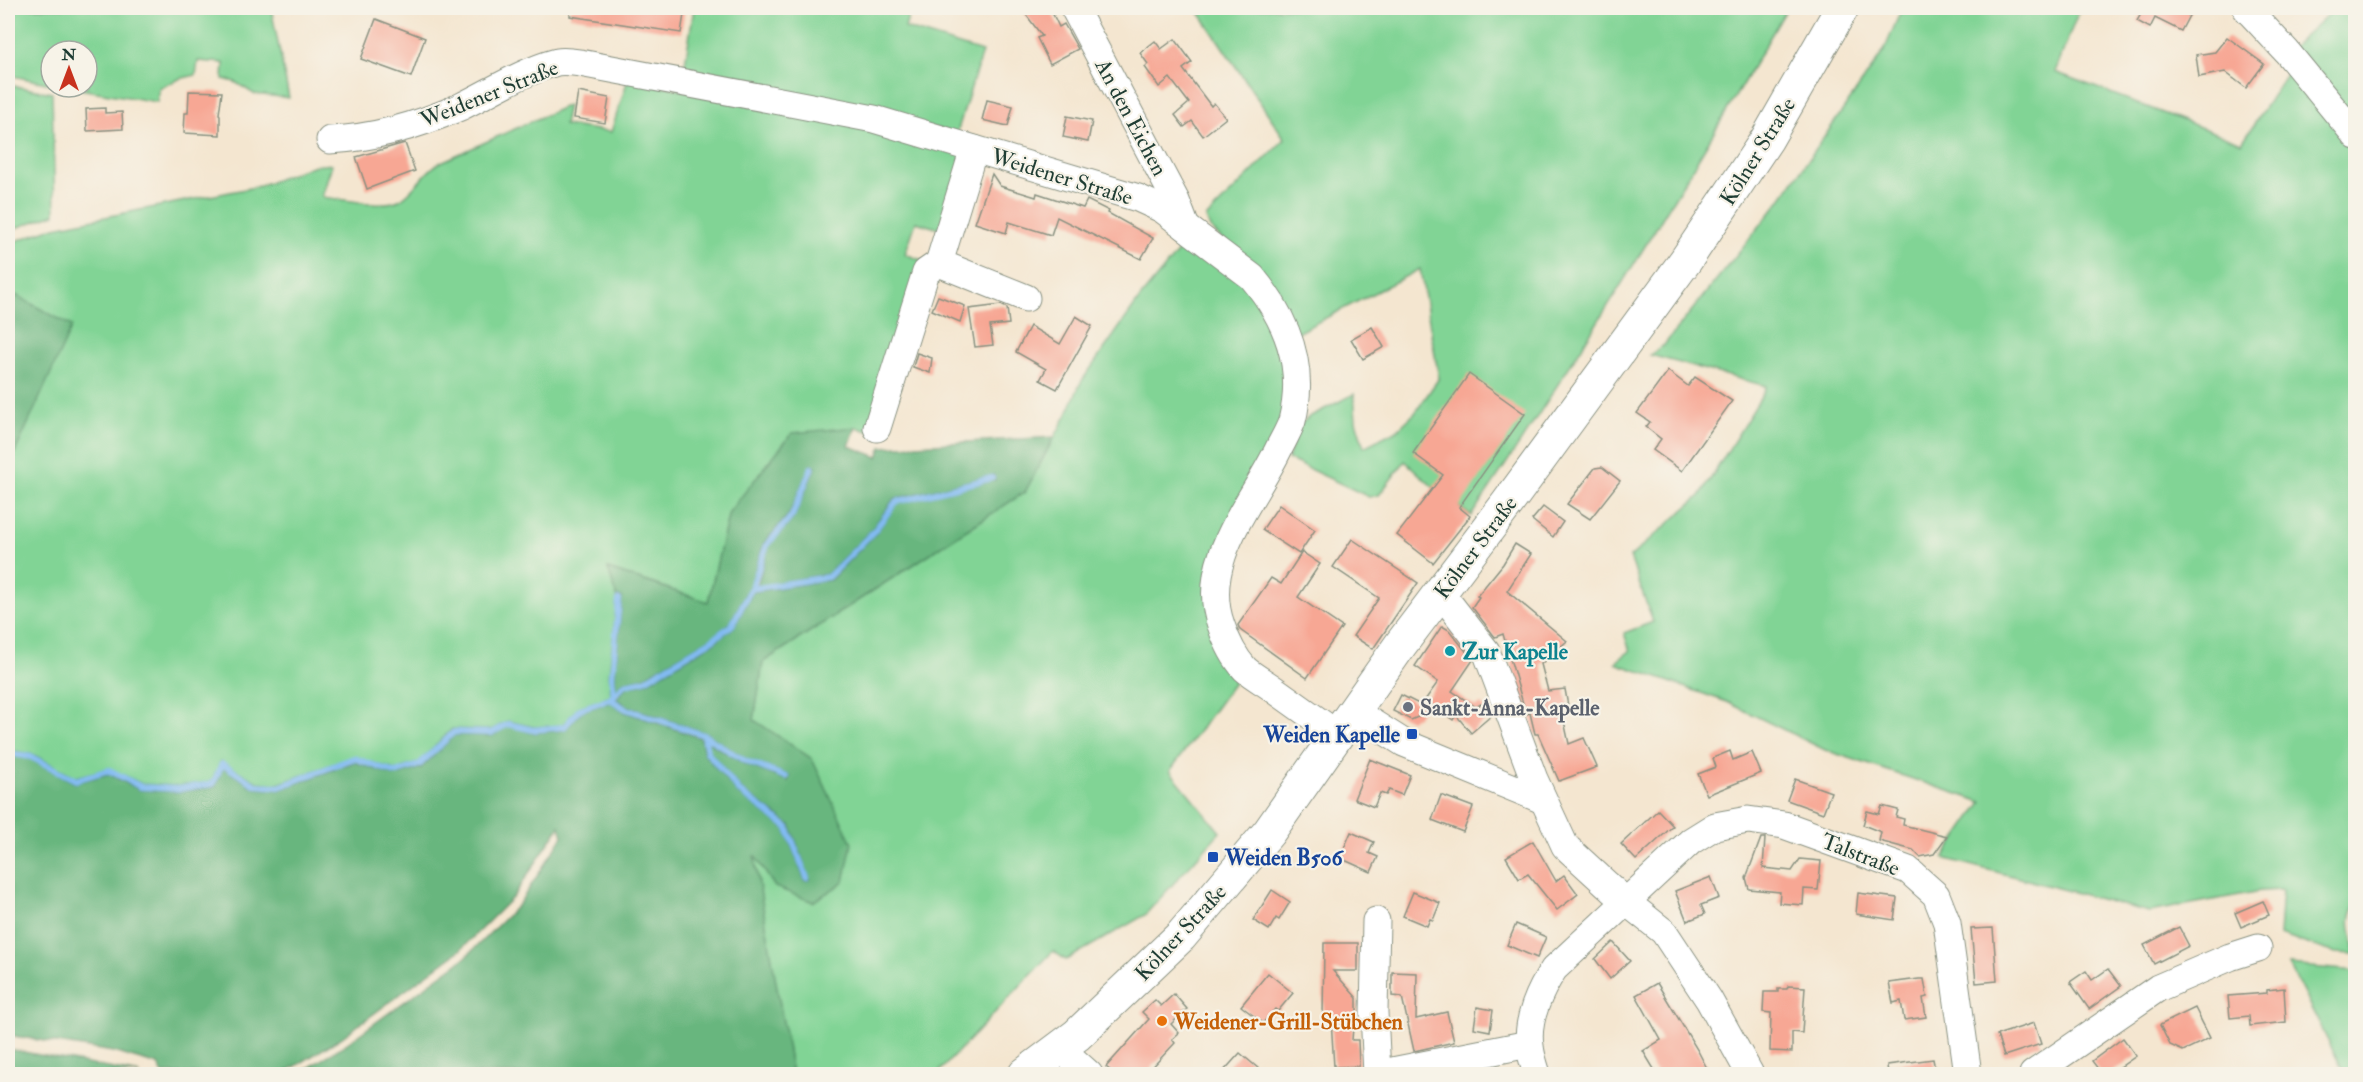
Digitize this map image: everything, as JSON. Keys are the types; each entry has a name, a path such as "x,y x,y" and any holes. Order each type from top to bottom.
{"main road":[{"name":"Kölner Straße","path":"1025,1074 1077,1035 1181,936 1259,844 1401,644 1686,260 1767,139 1842,8"}],"street":[{"name":"An den Eichen","path":"1074,8 1176,201 1186,228"},
{"path":"2246,8 2295,62 2355,136"},
{"name":"Weidener Straße","path":"330,140 361,139 409,125 457,108 542,68 560,62 580,63 874,119 1138,198 1162,209 1252,278 1264,291 1285,326 1293,351 1296,373 1295,401 1291,422 1271,465 1225,546 1217,570 1214,591 1216,613 1233,651 1246,669 1346,723 1378,728 1413,748 1543,800"},
{"path":"939,263 940,235 974,149"},
{"path":"939,263 1026,298"},
{"path":"877,428 926,272 939,263"},
{"path":"1438,596 1451,606 1486,651 1543,800 1565,846 1625,901 1664,932 1709,1000 1750,1074"},
{"name":"Talstraße","path":"1529,1044 1540,990 1554,969 1691,841 1715,826 1748,820 1784,825 1908,870 1936,896 1947,923 1968,1074"},
{"path":"1376,921 1386,954 1377,1074 1529,1044 1537,1074"},
{"path":"2033,1074 2158,988 2230,957 2258,948"},
{"path":"1060,1048 1089,1074"}],"green space":[{"path":"8,8 271,8 289,98 254,94 235,82 223,79 224,63 198,61 196,75 179,79 159,88 157,102 99,92 99,39 39,39 39,81 8,75"},
{"path":"694,8 911,8 905,28 982,52 957,133 683,76"},
{"path":"1196,8 1787,8 1634,265 1471,516 1434,488 1405,461 1379,495 1369,497 1288,459 1298,426 1309,417 1354,394 1356,421 1364,447 1397,430 1415,413 1439,378 1420,269 1295,334 1256,271 1210,228 1206,218 1285,139"},
{"path":"1902,8 2080,8 2055,72 2242,143 2292,65 2355,143 2356,905 2350,923 2355,954 2336,953 2279,935 2282,890 2261,891 2149,912 1943,858 1982,802 1825,750 1727,702 1615,663 1630,651 1624,633 1653,622 1630,557 1700,496 1766,386 1650,355 1664,345 1779,202 1884,51"},
{"path":"2335,8 2355,8 2355,129 2290,49"},
{"path":"628,79 869,128 967,154 943,230 916,222 905,254 924,261 871,432 856,427 729,512 708,602 608,569 617,597 609,676 611,696 579,707 562,725 534,727 508,721 491,730 452,729 418,763 395,770 354,756 278,784 257,782 221,761 211,782 177,786 142,784 109,768 76,777 32,754 8,750 8,468 71,326 8,291 10,243 55,227 260,186 312,166 332,164 322,197 374,203 394,202 406,195 439,163 568,105 564,125 611,132"},
{"path":"8,85 39,91 39,99 52,99 55,214 8,231"},
{"path":"1189,238 1248,284 1287,351 1285,418 1219,545 1241,673 1170,771 1220,832 1145,915 1066,960 1053,951 937,1074 792,1074 753,853 775,887 813,902 812,759 754,720 763,662 1025,492 1067,414 1081,382 1140,298"},
{"path":"8,291 72,326 8,468"},
{"path":"856,427 849,446 878,457 882,447 1054,437 1025,492 763,662 754,720 812,759 852,843 844,882 813,902 775,887 754,855 792,1074 299,1074 346,1044 466,957 519,904 563,836 560,826 513,897 460,950 341,1038 283,1074 163,1074 158,1065 113,1052 8,1035 8,756 30,759 75,783 108,774 140,790 177,792 215,787 223,768 255,788 279,790 354,762 395,776 421,768 455,735 492,736 508,726 533,733 565,730 582,711 610,702 625,712 701,738 704,754 738,794 785,829 805,881 810,880 790,825 742,790 709,751 707,741 744,764 788,781 790,776 746,759 706,733 627,706 616,699 626,687 646,683 714,643 734,627 753,592 830,580 876,533 897,504 995,480 994,475 894,499 872,529 827,574 757,586 769,546 794,518 816,466 811,464 789,514 764,543 751,583 730,623 711,638 644,677 623,682 616,690 615,676 622,597 617,597 608,569 708,602 729,512 792,433"},
{"path":"2289,965 2355,971 2355,1074 2345,1074"},
{"path":"8,1049 140,1074 8,1074"}],"building":[{"path":"570,8 685,8 681,33 570,16"},
{"path":"1021,8 1050,8 1059,27 1064,24 1078,49 1050,64 1037,38 1042,36"},
{"path":"2134,8 2193,8 2181,31 2155,18 2150,28 2137,21 2142,12"},
{"path":"376,19 425,38 411,77 361,59"},
{"path":"2227,37 2264,64 2246,88 2225,72 2199,77 2196,55 2215,52"},
{"path":"1175,39 1192,62 1183,69 1211,106 1214,103 1226,118 1203,136 1192,121 1184,127 1175,115 1189,103 1170,78 1159,87 1145,67 1148,64 1140,53 1155,41 1161,49"},
{"path":"189,91 222,92 219,114 220,135 184,133"},
{"path":"578,92 609,98 605,123 574,118"},
{"path":"987,100 1013,106 1008,126 982,120"},
{"path":"105,108 105,113 122,112 123,129 87,131 86,109"},
{"path":"1067,116 1092,121 1088,142 1063,137"},
{"path":"405,143 415,171 367,189 356,157"},
{"path":"992,174 1000,186 1036,197 1037,193 1083,208 1087,200 1153,238 1141,259 1057,217 1051,235 1009,222 1006,233 975,223"},
{"path":"938,296 965,306 960,322 932,310"},
{"path":"1001,305 1007,308 1009,324 990,326 993,345 975,347 969,309"},
{"path":"1076,316 1092,326 1057,389 1040,380 1046,369 1016,352 1030,326 1060,344"},
{"path":"1372,327 1384,347 1363,359 1351,339"},
{"path":"917,353 932,358 930,373 913,367"},
{"path":"1668,371 1688,386 1695,377 1732,401 1682,471 1653,450 1661,439 1646,427 1650,422 1637,413"},
{"path":"1469,374 1525,414 1459,507 1470,516 1433,563 1397,535 1443,475 1413,453"},
{"path":"1602,467 1620,481 1590,519 1567,504 1595,468"},
{"path":"1279,505 1315,530 1299,554 1262,530"},
{"path":"1543,507 1563,522 1553,537 1532,520"},
{"path":"1352,539 1418,583 1373,649 1353,636 1379,598 1333,567"},
{"path":"1515,544 1531,554 1507,591 1567,641 1541,664 1548,691 1565,689 1568,706 1561,707 1569,744 1584,738 1597,767 1559,781 1538,734 1535,734 1530,713 1526,714 1503,634 1495,637 1472,607 1479,597 1477,596 1503,564"},
{"path":"1302,552 1320,564 1298,597 1342,627 1307,678 1240,630 1238,625 1271,578 1281,584"},
{"path":"1442,626 1449,630 1473,660 1452,691 1476,707 1481,704 1491,716 1471,733 1456,715 1453,720 1425,700 1438,682 1415,666"},
{"name":"Sankt-Anna-Kapelle","path":"1401,695 1423,706 1418,717 1411,720 1393,711"},
{"path":"1730,751 1733,760 1752,752 1761,773 1707,795 1698,774 1716,767 1713,758"},
{"path":"1370,759 1410,775 1402,795 1389,790 1386,795 1380,793 1374,807 1354,799"},
{"path":"1795,779 1831,792 1823,813 1787,800"},
{"path":"1441,795 1473,807 1463,832 1432,820"},
{"path":"1882,806 1898,810 1896,817 1904,819 1903,825 1947,836 1934,854 1920,857 1913,850 1879,841 1881,832 1863,825 1867,811 1879,814"},
{"path":"1658,810 1673,826 1636,860 1621,844"},
{"path":"1351,832 1374,842 1369,853 1378,857 1371,872 1340,858"},
{"path":"1761,838 1765,838 1763,868 1792,871 1800,859 1821,861 1818,890 1804,889 1803,905 1779,903 1780,892 1749,889 1746,878"},
{"path":"1533,841 1556,881 1564,875 1578,894 1557,910 1528,874 1519,879 1506,857"},
{"path":"1711,877 1719,898 1701,905 1705,914 1687,921 1675,891"},
{"path":"1272,890 1290,902 1279,920 1276,918 1269,930 1253,920"},
{"path":"1413,892 1440,903 1433,920 1430,919 1427,926 1403,916"},
{"path":"1858,893 1897,898 1894,920 1856,914"},
{"path":"2263,901 2269,915 2241,927 2235,913"},
{"path":"1516,924 1546,937 1537,958 1507,945"},
{"path":"2179,927 2189,946 2154,964 2144,945"},
{"path":"1993,928 1997,981 1976,983 1971,929"},
{"path":"1613,942 1630,961 1610,979 1595,959"},
{"path":"1324,943 1358,943 1358,971 1333,971 1357,998 1352,1040 1358,1040 1359,1066 1334,1067 1331,1019 1323,1019"},
{"path":"2108,969 2121,986 2089,1009 2070,982 2086,971 2092,980"},
{"path":"1392,972 1417,973 1416,1019 1447,1012 1454,1042 1414,1051 1402,997 1392,996"},
{"path":"1268,973 1293,993 1278,1011 1275,1009 1263,1023 1241,1006"},
{"path":"1924,979 1927,997 1923,998 1926,1017 1904,1020 1901,1001 1893,1003 1889,983"},
{"path":"1657,983 1710,1074 1657,1074 1643,1051 1661,1040 1636,995"},
{"path":"1788,986 1805,987 1802,1033 1792,1032 1792,1052 1770,1051 1771,1013 1763,1012 1764,992 1778,992 1778,989 1787,989"},
{"path":"2284,988 2286,1022 2250,1026 2249,1016 2230,1018 2228,996 2267,993 2267,990"},
{"path":"1174,994 1187,1009 1171,1024 1179,1033 1172,1039 1175,1043 1146,1074 1115,1074 1106,1067 1149,1019 1142,1012 1155,1000 1161,1006"},
{"path":"1477,1007 1493,1010 1490,1031 1474,1028"},
{"path":"2195,1008 2210,1038 2183,1051 2170,1045 2160,1025"},
{"path":"2034,1023 2041,1044 2004,1056 1997,1035"},
{"path":"2123,1038 2136,1056 2110,1074 2102,1074 2092,1061"},
{"path":"1240,1053 1265,1074 1221,1074"},
{"path":"1933,1059 1936,1074 1888,1074 1887,1065"}],"waterway":[{"path":"751,589 767,545 792,516 812,467"},
{"path":"8,753 31,757 76,780 109,770 141,787 177,789 213,784 222,764 256,785 279,787 354,758 395,773 419,765 454,732 491,733 508,724 533,730 564,727 580,709 610,699 625,684 645,680 712,640 732,625 751,589 828,577 874,531 896,502 992,478"},
{"path":"614,697 612,676 619,600"},
{"path":"610,699 626,709 704,735 707,752 740,792 787,827 807,878"},
{"path":"704,735 745,761 786,777"}],"place":[{"name":"Zur Kapelle","path":"1450,651"},
{"name":"Sankt-Anna-Kapelle","path":"1408,707"},
{"name":"Weiden Kapelle","path":"1412,734"},
{"name":"Weiden B506","path":"1213,857"},
{"name":"Weidener-Grill-Stübchen","path":"1162,1021"}]}
